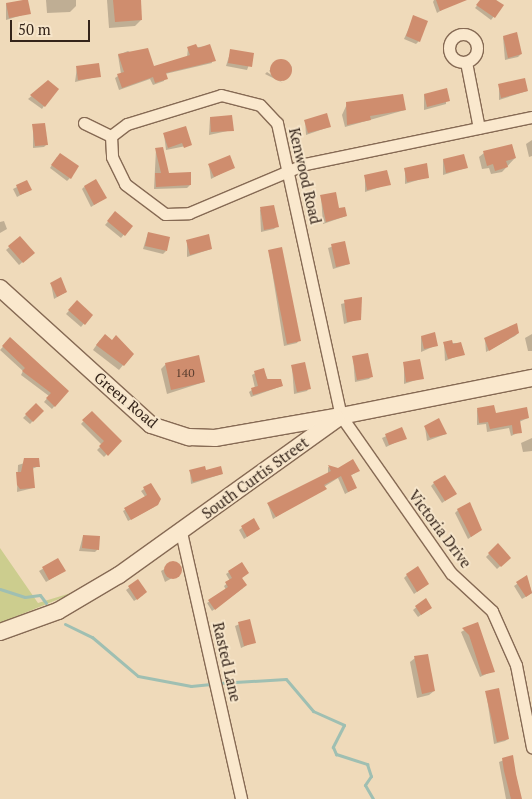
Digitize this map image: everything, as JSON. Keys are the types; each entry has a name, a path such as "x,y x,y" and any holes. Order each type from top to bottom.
{"street":[{"path":"466,62 479,128"},
{"name":"Kenwood Road","path":"111,136 127,124 221,95 243,97 260,105 277,123 289,171 340,416"},
{"path":"84,123 111,136 112,157 125,184 144,203 165,214 189,213 289,171 532,117"},
{"name":"Green Road","path":"2,292 151,425 169,433 214,438 340,416"},
{"name":"South Curtis Street","path":"0,632 79,600 181,532 340,416 532,378"},
{"name":"Victoria Drive","path":"340,416 451,573 492,612 516,665 532,747"},
{"name":"Rasted Lane","path":"181,532 215,676 241,799"}],"green space":[{"path":"0,548 38,603 81,590 0,623"}],"building":[{"path":"28,0 31,14 9,18 6,3"},
{"path":"113,0 141,0 142,20 115,22"},
{"path":"436,0 467,0 440,11"},
{"path":"480,0 496,0 504,5 495,18 476,5"},
{"path":"413,15 428,21 420,42 406,36"},
{"path":"517,32 522,54 508,58 503,36"},
{"path":"196,44 198,48 210,44 216,61 166,73 168,79 155,83 153,77 122,88 117,74 124,72 118,54 148,48 154,66 190,55 187,47"},
{"path":"230,49 254,53 252,67 228,63"},
{"path":"281,59 289,62 292,70 289,78 281,81 273,78 270,70 273,62"},
{"path":"99,63 101,77 78,80 76,66"},
{"path":"525,78 528,91 501,98 498,84"},
{"path":"48,80 59,89 45,107 30,95"},
{"path":"447,88 450,101 427,107 424,94"},
{"path":"403,94 406,110 370,116 371,120 347,125 346,102"},
{"path":"327,113 331,127 308,133 304,120"},
{"path":"232,115 234,131 211,132 210,117"},
{"path":"45,123 48,145 35,146 32,124"},
{"path":"186,126 192,145 184,148 182,143 168,148 163,133"},
{"path":"512,144 516,158 506,161 508,167 495,171 493,164 487,166 483,151"},
{"path":"163,147 169,173 191,172 191,185 156,187 155,173 161,173 155,148"},
{"path":"60,153 79,166 71,179 51,165"},
{"path":"464,154 468,168 446,173 443,159"},
{"path":"230,155 235,168 214,177 208,164"},
{"path":"427,163 429,178 407,182 404,168"},
{"path":"387,170 391,185 367,190 364,175"},
{"path":"96,179 107,198 94,205 84,186"},
{"path":"27,180 32,190 20,195 16,185"},
{"path":"336,192 339,208 345,207 347,216 326,222 320,195"},
{"path":"274,205 279,227 264,230 260,207"},
{"path":"115,211 133,226 125,236 107,221"},
{"path":"148,232 170,237 167,251 145,246"},
{"path":"209,234 212,249 190,255 186,240"},
{"path":"20,236 35,253 23,263 8,246"},
{"path":"345,241 350,264 336,267 331,244"},
{"path":"282,247 301,341 287,344 268,250"},
{"path":"61,277 67,292 57,297 50,283"},
{"path":"362,297 361,320 347,322 344,300"},
{"path":"77,300 93,315 85,325 68,310"},
{"path":"517,323 519,333 489,351 484,338"},
{"path":"435,332 438,346 424,349 421,336"},
{"path":"105,334 112,340 116,335 134,354 124,366 96,345"},
{"path":"10,337 69,391 55,407 46,398 51,393 22,371 25,368 2,346"},
{"path":"452,340 453,344 461,342 465,355 448,359 443,342"},
{"path":"368,353 373,377 357,380 352,356"},
{"path":"199,355 205,382 171,390 165,363"},
{"path":"420,359 424,379 406,382 403,362"},
{"path":"305,362 311,389 297,392 291,365"},
{"path":"264,368 267,379 281,379 283,386 253,395 251,388 258,386 254,371"},
{"path":"36,403 44,411 33,422 25,414"},
{"path":"494,405 496,413 527,407 529,418 520,420 522,433 513,434 512,425 490,429 488,422 479,423 477,408"},
{"path":"92,411 122,441 108,456 99,446 104,441 82,420"},
{"path":"439,418 447,434 430,438 424,426"},
{"path":"402,427 407,439 389,445 385,434"},
{"path":"24,458 39,458 40,467 33,467 35,488 20,489 17,485 16,472 21,472"},
{"path":"353,459 360,471 351,475 357,488 348,492 341,476 324,485 327,489 276,517 267,503 331,471 328,465 338,468"},
{"path":"205,466 206,470 221,466 223,474 193,482 189,470"},
{"path":"445,475 457,494 445,501 433,482"},
{"path":"151,483 161,499 158,505 131,520 124,508 147,495 143,487"},
{"path":"470,502 482,530 471,537 457,509"},
{"path":"254,518 260,529 247,537 241,526"},
{"path":"83,535 100,536 99,550 82,548"},
{"path":"498,543 511,558 501,567 488,553"},
{"path":"58,558 66,571 49,580 42,567"},
{"path":"173,561 179,564 182,570 179,576 173,579 167,576 164,570 167,564"},
{"path":"242,562 249,573 242,578 247,585 215,610 208,600 228,587 225,582 232,578 228,571"},
{"path":"418,566 429,584 417,592 406,574"},
{"path":"527,575 532,593 526,597 516,582"},
{"path":"138,579 147,592 137,600 128,586"},
{"path":"426,598 432,608 421,615 415,606"},
{"path":"250,619 256,643 244,646 238,622"},
{"path":"478,622 495,672 482,675 469,635 462,628"},
{"path":"428,654 435,691 422,694 414,656"},
{"path":"499,688 509,739 497,742 485,691"},
{"path":"513,755 522,799 511,799 504,771 502,758"}],"waterway":[{"path":"0,589 25,597 40,595 46,603"},
{"path":"65,624 92,637 138,676 191,686 211,684"},
{"path":"218,683 286,679 313,711 344,725 333,747 336,754 367,764 371,776 365,785 373,799"}]}
